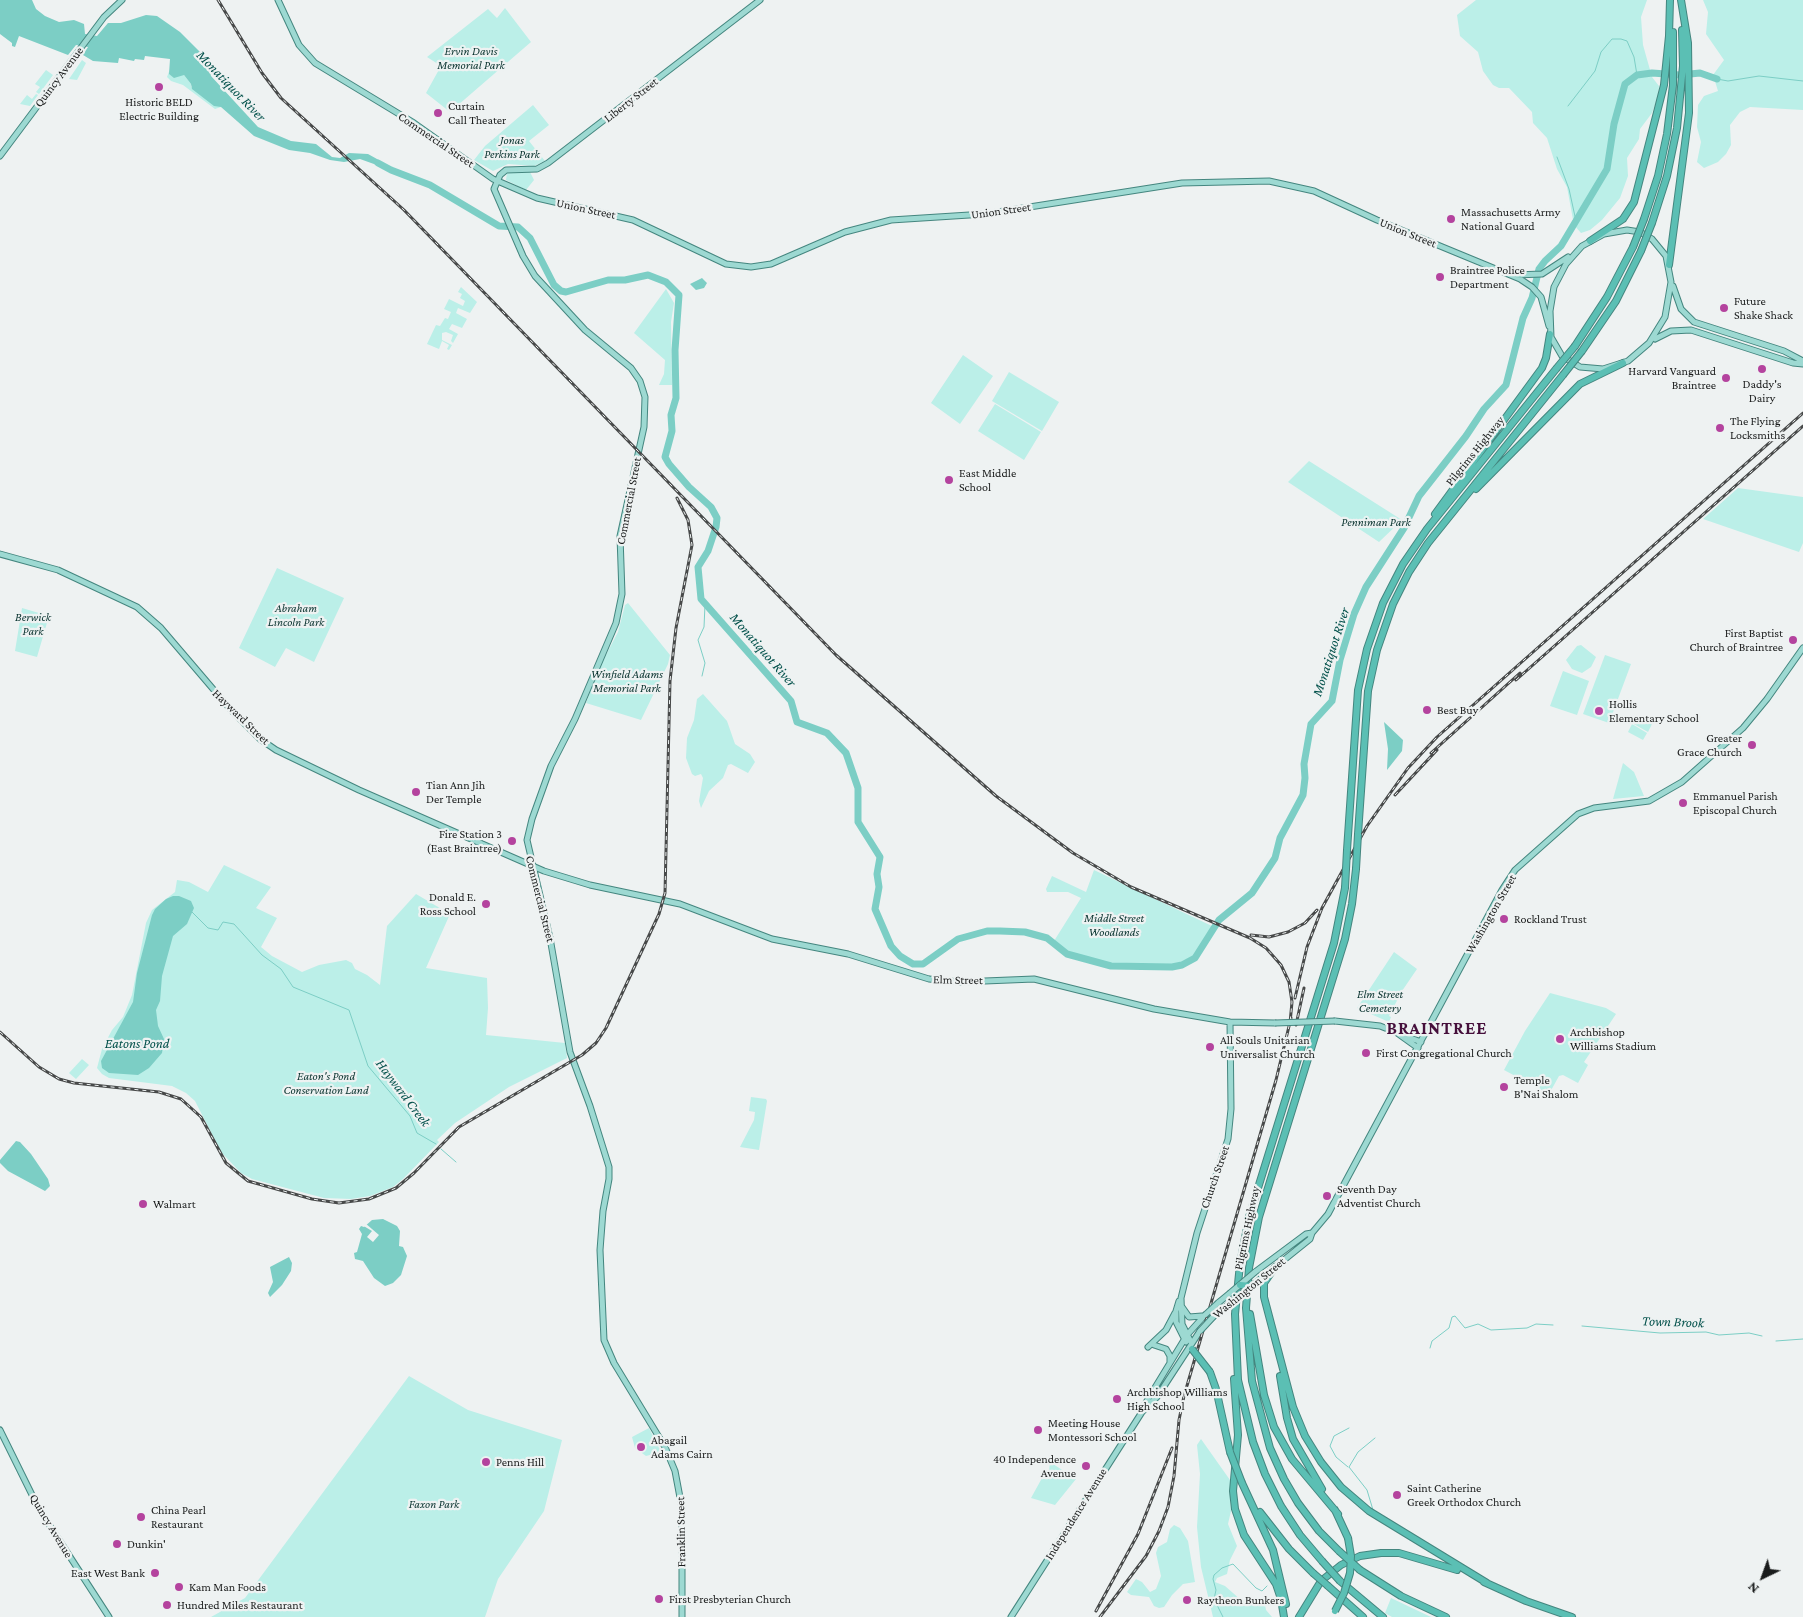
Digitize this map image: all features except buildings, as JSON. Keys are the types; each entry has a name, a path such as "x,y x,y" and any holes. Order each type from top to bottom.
{"highway":[{"path":"1590,241 1623,219 1632,207 1670,66 1670,0"},
{"path":"1670,265 1687,134 1689,85 1681,0"},
{"name":"Pilgrims Highway","path":"1382,1617 1340,1581 1322,1561 1285,1511 1257,1455 1240,1394 1234,1328 1238,1279 1249,1217 1334,943 1345,888 1355,718 1362,670 1383,603 1414,547 1574,346 1608,297 1633,247 1644,219 1661,162 1672,85 1670,66"},
{"name":"Pilgrims Highway","path":"1446,1617 1401,1596 1360,1570 1338,1552 1319,1531 1294,1497 1278,1467 1265,1434 1256,1401 1249,1358 1246,1315 1252,1284 1254,1238 1264,1197 1345,939 1351,911 1356,869 1365,712 1377,650 1388,616 1402,585 1424,549 1582,351 1616,301 1641,251 1652,223 1674,148 1686,66"},
{"path":"1414,547 1449,492 1542,368 1546,358 1550,330"},
{"path":"1450,515 1580,384 1623,363"},
{"path":"1275,1267 1264,1283 1265,1302 1290,1398 1300,1426 1318,1459 1350,1495 1376,1516 1488,1583"},
{"path":"1252,1284 1252,1335 1265,1400 1272,1422 1292,1459 1338,1514"},
{"path":"1240,1285 1252,1284 1259,1291 1265,1302"},
{"path":"1234,1328 1233,1367 1238,1435 1233,1491 1235,1509 1244,1535 1276,1584 1282,1599 1285,1617"},
{"path":"1275,1340 1286,1414 1292,1436 1305,1464 1338,1514 1348,1538 1351,1556 1350,1573 1344,1593 1332,1615"},
{"path":"1188,1343 1210,1372 1216,1388 1230,1452 1276,1560 1285,1596 1285,1617"},
{"path":"1242,1483 1271,1528 1313,1573 1363,1617"},
{"path":"1299,1617 1315,1589 1326,1576 1344,1563 1370,1554 1392,1553 1413,1556 1447,1567 1569,1616"}],"main road":[{"name":"Quincy Avenue","path":"0,156 92,33 122,0"},
{"name":"Commercial Street","path":"278,0 299,46 315,63 414,124 496,180 494,192 509,222 522,256 537,279 586,330 633,370 641,384 645,400 644,427 620,536 622,594 616,623 575,719 553,762 534,812 527,837 532,866 550,938 570,1052 590,1106 609,1167 600,1246 603,1332 606,1346 620,1373"},
{"name":"Liberty Street","path":"496,180 501,173 508,169 534,169 545,165 760,0"},
{"name":"Union Street","path":"496,180 537,198 625,217 715,260 747,266 774,262 841,233 891,220 991,214 1182,183 1273,181 1317,192 1377,220 1510,274 1527,283 1539,295 1550,330"},
{"path":"1645,347 1657,332 1665,317 1670,296 1670,265 1659,245 1636,231 1614,231 1590,241 1579,249 1563,268 1556,282 1550,303 1550,330 1560,354 1576,366 1599,370 1623,363 1645,347 1664,333 1684,329 1803,363"},
{"name":"Union Street","path":"1510,274 1530,276 1546,272 1579,249"},
{"path":"1671,276 1678,304 1694,322 1784,351 1803,363"},
{"name":"Hayward Street","path":"0,554 56,569 137,607 163,630 231,710 273,748 353,788 532,866"},
{"name":"Washington Street","path":"1188,1343 1252,1284 1310,1238 1312,1233 1324,1221 1335,1204 1502,890 1521,864 1578,814 1594,808 1649,801 1682,782 1743,728 1803,648"},
{"name":"Elm Street","path":"532,866 579,882 690,907 776,940 852,955 929,980 965,982 1034,979 1125,1003 1230,1022 1335,1021 1372,1024 1421,1042"},
{"name":"Church Street","path":"1148,1347 1167,1327 1181,1298 1197,1232 1228,1139 1231,1110 1230,1022"},
{"name":"Elm Street","path":"1395,1031 1418,1048"},
{"name":"Washington Street","path":"1188,1343 1205,1315 1255,1272 1306,1234 1312,1233"},
{"path":"1181,1298 1184,1312 1187,1316 1194,1318 1205,1315"},
{"name":"Church Street","path":"1181,1298 1181,1322 1188,1343"},
{"path":"1176,1308 1177,1325 1188,1343"},
{"name":"Independence Avenue","path":"1011,1617 1142,1412 1169,1366 1188,1343"},
{"name":"Independence Avenue","path":"1142,1412 1155,1400 1188,1343"},
{"path":"1154,1345 1164,1347 1168,1352 1170,1358 1169,1366"},
{"name":"Franklin Street","path":"620,1373 668,1452 676,1475 682,1508 682,1617"},
{"name":"Quincy Avenue","path":"0,1430 39,1509 109,1617"}],"green space":[{"path":"1476,0 1647,0 1641,17 1643,45 1652,77 1659,86 1658,97 1652,113 1640,129 1639,139 1627,158 1628,176 1620,198 1602,220 1590,230 1581,233 1574,225 1567,187 1557,169 1547,138 1533,123 1532,112 1509,88 1499,88 1493,85 1483,71 1478,52 1460,36 1457,15"},
{"path":"1703,0 1803,0 1803,110 1750,107 1740,112 1730,125 1731,145 1726,154 1718,162 1704,168 1697,162 1701,142 1697,127 1698,105 1704,96 1718,91 1713,75 1724,60 1706,34 1708,12"},
{"name":"Ervin Davis Memorial Park","path":"505,8 531,42 450,112 426,93 441,66 427,57 488,9 497,18"},
{"path":"82,60 86,63 77,80 69,79"},
{"path":"170,69 170,74 184,75 191,84 191,87 221,107 215,109 183,85 171,81 167,77"},
{"path":"46,70 53,75 39,94 36,92 40,87 35,84"},
{"path":"36,94 38,95 30,106 20,104 27,95 32,99"},
{"name":"Jonas Perkins Park","path":"533,105 549,125 529,141 545,161 534,166 508,164 493,171 474,160 485,146"},
{"name":"Jonas Perkins Park","path":"514,171 530,172 534,180 526,190 506,180 507,173"},
{"path":"461,287 477,302 470,313 458,308 456,313 467,319 462,328 452,324 449,329 458,334 453,343 451,341 453,335 446,332 442,333 442,340 452,345 449,350 447,349 449,345 442,341 439,349 427,344 436,325 440,326 445,318 448,319 451,312 444,309 449,299 463,306 465,301 460,298 462,294 458,292"},
{"path":"666,289 674,303 671,322 672,385 659,385 664,374 665,360 634,333"},
{"path":"963,355 993,376 960,424 931,403"},
{"path":"1009,372 1059,402 1042,431 992,401"},
{"path":"995,404 1041,432 1024,460 978,431"},
{"name":"Penniman Park","path":"1309,461 1402,520 1379,542 1288,482"},
{"path":"1738,488 1803,497 1803,543 1799,552 1703,519"},
{"name":"Abraham Lincoln Park","path":"277,568 344,598 314,662 286,648 275,667 239,648"},
{"name":"Winfield Adams Memorial Park","path":"628,603 670,655 668,664 641,720 586,703 598,670 618,632 625,605"},
{"name":"Berwick Park","path":"22,608 49,616 37,657 15,651"},
{"path":"1581,645 1596,657 1591,667 1582,673 1572,669 1566,660 1577,646"},
{"path":"1605,655 1631,664 1609,723 1583,714"},
{"path":"1563,671 1589,681 1577,715 1550,706"},
{"path":"703,694 727,721 735,744 750,754 755,762 748,773 731,764 728,765 723,778 709,791 701,808 699,801 703,778 701,774 695,776 692,774 686,758 687,738 694,720 697,699"},
{"path":"1637,716 1652,724 1648,732 1632,723"},
{"path":"1632,724 1647,733 1643,740 1628,732"},
{"path":"1623,763 1634,772 1644,796 1613,799"},
{"name":"Eaton's Pond Conservation Land","path":"224,865 271,887 256,908 277,918 261,947 272,956 302,972 319,965 346,960 352,963 355,969 380,985 387,926 416,894 450,914 426,968 487,978 488,1008 486,1035 565,1043 567,1058 509,1087 455,1123 437,1140 439,1142 403,1179 393,1187 370,1196 351,1199 324,1198 252,1179 241,1173 221,1152 195,1101 186,1093 172,1086 109,1078 97,1068 102,1049 112,1030 123,1017 132,995 146,923 152,910 175,892 177,880 189,882 208,892"},
{"name":"Middle Street Woodlands","path":"1094,870 1214,927 1197,954 1182,965 1151,967 1111,966 1067,954 1054,941 1081,898 1068,892 1047,892 1046,889 1052,876 1086,892"},
{"name":"Elm Street Cemetery","path":"1394,952 1417,969 1402,991 1389,1016 1391,1017 1389,1022 1357,1008"},
{"name":"Archbishop Williams Stadium","path":"1550,993 1606,1008 1616,1014 1584,1062 1588,1065 1578,1083 1563,1075 1559,1076 1549,1094 1504,1070 1525,1031"},
{"path":"82,1059 89,1065 76,1079 69,1073"},
{"path":"751,1097 766,1099 767,1101 759,1150 740,1147 754,1120 755,1112 749,1111"},
{"name":"Faxon Park","path":"409,1376 468,1410 562,1440 544,1511 498,1579 485,1617 211,1617 245,1598"},
{"path":"649,1428 661,1452 646,1456 635,1448 632,1437"},
{"path":"1201,1439 1230,1480 1231,1511 1228,1524 1237,1546 1230,1560 1227,1574 1217,1578 1215,1582 1225,1586 1241,1600 1254,1603 1264,1600 1266,1610 1272,1617 1213,1617 1201,1567 1197,1527 1200,1474 1197,1445"},
{"path":"1050,1462 1076,1479 1055,1505 1031,1498 1042,1478 1049,1471"},
{"path":"1174,1525 1180,1528 1188,1541 1195,1582 1183,1584 1164,1607 1159,1608 1154,1606 1149,1597 1131,1595 1127,1592 1136,1579 1142,1582 1150,1592 1156,1589 1161,1576 1156,1553 1158,1547 1167,1542 1170,1529"},
{"path":"1391,1598 1431,1617 1392,1617 1385,1613"}],"water":[{"path":"0,0 32,0 36,9 45,16 59,22 74,20 84,24 85,34 97,36 108,23 121,23 146,15 157,16 180,32 200,52 207,62 211,76 258,127 291,141 316,144 332,157 340,158 349,153 368,154 377,159 385,168 360,159 344,162 330,160 310,153 289,150 254,136 221,107 214,106 192,89 191,84 184,75 174,78 169,74 170,59 145,56 144,60 135,59 134,61 119,58 118,63 93,61 83,55 88,47 76,45 68,55 19,36 15,47 12,46 12,43 0,34"},
{"path":"702,278 707,283 704,288 696,290 690,284"},
{"path":"1384,722 1403,740 1402,751 1387,770 1388,749"},
{"name":"Eatons Pond","path":"179,896 191,901 194,908 187,924 173,936 162,976 160,1001 156,1010 158,1026 164,1039 162,1053 149,1068 138,1075 109,1073 102,1068 101,1061 133,1002 137,973 152,915 155,909 166,899"},
{"path":"16,1141 20,1142 31,1154 48,1179 50,1186 45,1191 8,1171 0,1163 0,1160"},
{"path":"383,1219 397,1226 400,1231 399,1246 403,1247 407,1256 401,1275 393,1283 385,1286 374,1278 363,1261 355,1259 354,1253 357,1252 362,1234 359,1229 361,1226 364,1227 372,1220"},
{"path":"289,1257 292,1263 291,1271 282,1285 270,1297 268,1293 273,1282 270,1267"}],"pier":[{"path":"365,1223 379,1235 373,1242 367,1237 372,1231 362,1225"}],"waterway":[{"path":"1568,106 1595,71 1601,52 1612,39 1627,41 1634,57 1637,75"},
{"name":"Monatiquot River","path":"378,163 430,185 499,226 518,227 530,238 554,285 561,291 566,292 608,280 625,280 648,275 666,282 679,295 675,350 676,398 671,415 672,431 665,457 689,487 711,507 717,518 708,551 698,567 701,599 791,701 797,722 827,733 846,753 858,788 858,822 880,857 877,874 879,887 875,909 891,946 900,956 913,964 923,964 958,939 987,931 1025,932 1047,938 1067,954 1111,966 1172,967 1182,965 1195,958 1219,920 1252,893 1275,858 1280,838 1303,795 1304,764 1311,724 1332,701 1340,660 1354,614 1366,587 1404,528 1419,496 1466,436 1484,409 1506,385 1523,318 1532,298 1539,269 1561,246 1607,169 1614,124 1625,84 1637,75 1652,73 1680,75 1700,73 1717,79"},
{"name":"Monatiquot River","path":"1717,79 1728,81 1759,76 1803,81"},
{"path":"1557,157 1569,189 1576,221"},
{"path":"702,676 705,663 698,640 704,627 705,605"},
{"name":"Hayward Creek","path":"192,912 208,928 218,930 223,922 234,924 262,955 281,969 293,987 349,1010 368,1066 410,1116 417,1133 436,1144"},
{"name":"Hayward Creek","path":"441,1149 456,1162"},
{"name":"Town Brook","path":"1430,1348 1432,1341 1449,1328 1452,1317 1455,1316 1465,1328 1478,1324 1491,1330 1527,1328 1536,1324 1553,1325"},
{"name":"Town Brook","path":"1582,1326 1660,1333 1706,1332 1719,1335 1749,1333 1762,1336"},
{"name":"Town Brook","path":"1776,1341 1803,1339"},
{"name":"Town Brook","path":"1348,1467 1336,1457 1330,1446 1334,1436 1349,1428"},
{"name":"Town Brook","path":"1373,1510 1367,1490 1349,1467 1358,1452 1375,1438"},
{"name":"Town Brook","path":"1223,1617 1214,1599 1216,1590 1213,1579 1214,1575 1222,1568 1233,1564 1256,1588 1262,1591 1267,1586"}],"railway":[{"path":"218,0 262,73 281,98 404,210 836,655 996,796 1073,853 1131,887 1250,938 1266,948 1281,965 1289,982 1292,1002 1290,1023"},
{"path":"1295,998 1307,947 1322,908 1367,826 1408,768 1437,737 1803,413"},
{"path":"1516,680 1803,426"},
{"path":"0,1032 39,1067 59,1079 74,1083 159,1092 181,1099 201,1117 226,1163 248,1181 312,1199 339,1203 369,1199 396,1188 414,1173 459,1127 582,1055 596,1043 606,1028 659,914 665,893 670,681 676,628 692,545 688,520 677,498"},
{"path":"1431,753 1520,673"},
{"path":"1395,795 1437,750"},
{"path":"1251,935 1269,937 1288,932 1305,923 1317,910"},
{"path":"1296,1025 1304,988"},
{"path":"1100,1617 1146,1556 1159,1531 1168,1507 1174,1476 1179,1420 1184,1396 1276,1080 1291,1018"},
{"path":"1096,1611 1138,1534 1172,1448"}],"place":[{"name":"Historic BELD Electric Building","path":"159,87"},
{"name":"Curtain Call Theater","path":"438,113"},
{"name":"Massachusetts Army National Guard","path":"1451,219"},
{"name":"Braintree Police Department","path":"1440,277"},
{"name":"Future Shake Shack","path":"1724,308"},
{"name":"Daddy's Dairy","path":"1762,369"},
{"name":"Harvard Vanguard Braintree","path":"1726,378"},
{"name":"The Flying Locksmiths","path":"1720,428"},
{"name":"East Middle School","path":"949,480"},
{"name":"First Baptist Church of Braintree","path":"1793,640"},
{"name":"Best Buy","path":"1427,710"},
{"name":"Hollis Elementary School","path":"1599,711"},
{"name":"Greater Grace Church","path":"1752,745"},
{"name":"Tian Ann Jih Der Temple","path":"416,792"},
{"name":"Emmanuel Parish Episcopal Church","path":"1683,803"},
{"name":"Fire Station 3 (East Braintree)","path":"512,841"},
{"name":"Donald E. Ross School","path":"486,904"},
{"name":"Rockland Trust","path":"1504,919"},
{"name":"Archbishop Williams Stadium","path":"1560,1039"},
{"name":"All Souls Unitarian Universalist Church","path":"1210,1047"},
{"name":"First Congregational Church","path":"1366,1053"},
{"name":"Temple B'Nai Shalom","path":"1504,1087"},
{"name":"Seventh Day Adventist Church","path":"1327,1196"},
{"name":"Walmart","path":"143,1204"},
{"name":"Archbishop Williams High School","path":"1117,1399"},
{"name":"Meeting House Montessori School","path":"1038,1430"},
{"name":"Abagail Adams Cairn","path":"641,1447"},
{"name":"Penns Hill","path":"486,1462"},
{"name":"40 Independence Avenue","path":"1086,1466"},
{"name":"Saint Catherine Greek Orthodox Church","path":"1397,1495"},
{"name":"China Pearl Restaurant","path":"141,1517"},
{"name":"Dunkin'","path":"117,1544"},
{"name":"East West Bank","path":"155,1573"},
{"name":"Kam Man Foods","path":"179,1587"},
{"name":"First Presbyterian Church","path":"659,1599"},
{"name":"Raytheon Bunkers","path":"1187,1600"},
{"name":"Hundred Miles Restaurant","path":"167,1605"}],"district":[{"name":"BRAINTREE","path":"1437,1028"}]}
